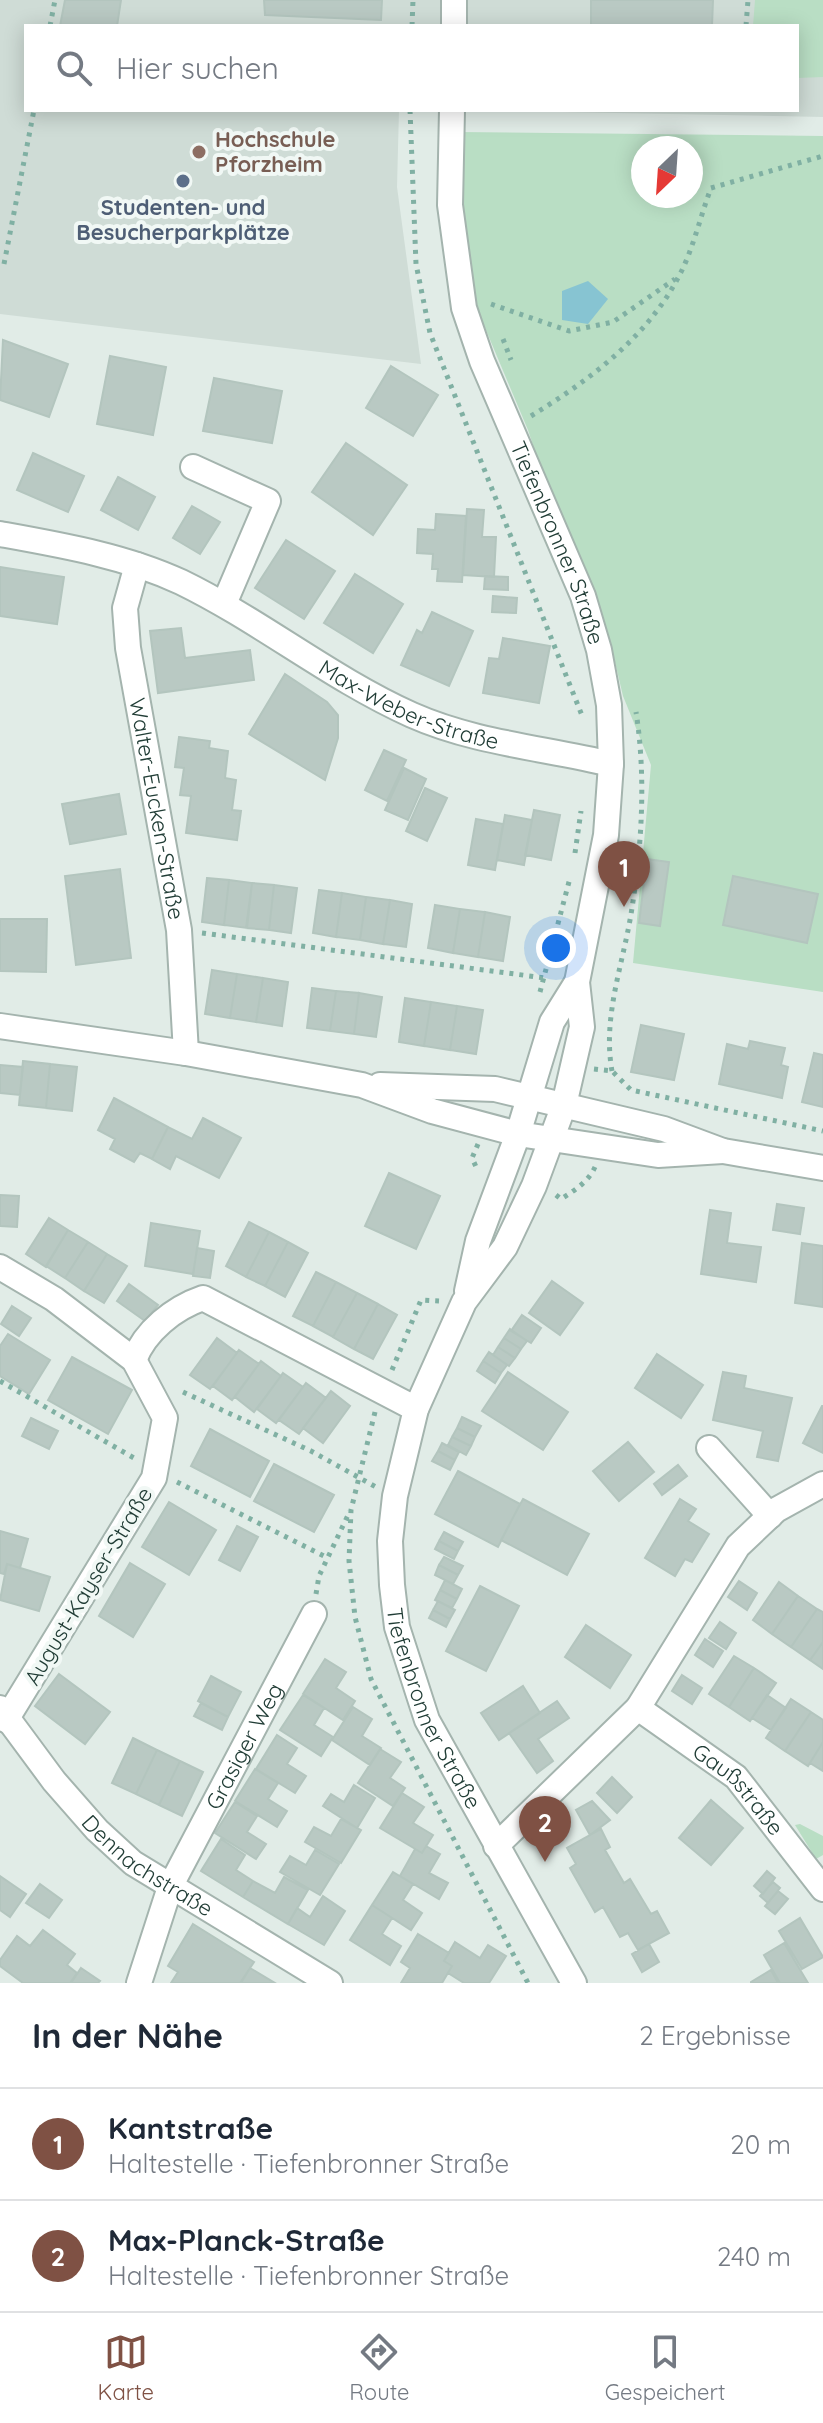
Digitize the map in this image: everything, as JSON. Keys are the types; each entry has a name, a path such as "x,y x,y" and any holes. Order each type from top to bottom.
{"street":[{"path":"454,0 454,24"},
{"name":"Tiefenbronner Straße","path":"452,112 450,205 464,308 482,361 583,596 599,650 609,705 600,762 606,835 577,982 582,1027 574,1066 564,1105 505,1247 464,1302"},
{"path":"193,467 268,501 224,604"},
{"name":"Max-Weber-Straße","path":"0,534 72,547 137,565 224,604 353,686 414,716 480,738 600,762"},
{"name":"Walter-Eucken-Straße","path":"137,565 125,608 128,648 179,930 186,1053"},
{"name":"Tiefenbronner Straße","path":"565,1979 427,1720 397,1627 390,1541 395,1496 416,1409 464,1302 478,1241 504,1177 552,1022 577,982"},
{"path":"0,1026 186,1053 362,1085 518,1134 658,1155 723,1151 809,1160"},
{"path":"362,1085 495,1089 664,1129 723,1151"},
{"name":"August-Kayser-Straße","path":"0,1267 54,1299 134,1360 165,1418 154,1478 3,1714"},
{"path":"134,1360 139,1346 178,1306 203,1298 416,1409"},
{"path":"709,1448 729,1477 770,1516"},
{"path":"496,1846 638,1708 738,1546 770,1516 823,1484"},
{"name":"Grasiger Weg","path":"139,1983 170,1887 314,1614"},
{"name":"Gaußstraße","path":"638,1708 736,1777 823,1889"},
{"name":"Dennachstraße","path":"3,1714 97,1830 133,1863 330,1983"}],"path":[{"path":"50,24 55,0"},
{"path":"412,24 413,0"},
{"path":"746,24 748,0"},
{"path":"4,264 34,112"},
{"path":"410,112 416,264 430,333 600,762"},
{"path":"531,416 586,382 635,336 679,277 711,188 823,156"},
{"path":"491,304 569,331 613,322 679,277"},
{"path":"536,1006 573,865 582,804"},
{"path":"179,930 577,982"},
{"path":"574,1066 612,1071 631,1090 823,1131"},
{"path":"485,1126 472,1158 475,1170 504,1177"},
{"path":"183,1392 311,1451 395,1496"},
{"path":"314,1614 319,1576 351,1510"}],"shaded area":[{"name":"Hochschule Pforzheim","path":"0,0 823,0 823,117 563,112 799,112 799,24 24,24 24,112 399,112 397,187 421,364 0,314"}],"green space":[{"path":"755,0 823,0 823,77 799,78 799,24 753,24"},
{"path":"458,132 823,136 823,992 633,963 651,765 623,696 610,641 586,575 554,509 528,430 475,304 461,214"},
{"path":"800,1824 823,1836 823,1855 816,1859 795,1825"}],"water":[{"path":"588,281 608,299 588,324 562,320 562,291"}],"building":[{"path":"65,0 121,0 117,24 60,24"},
{"path":"264,0 382,0 381,20 265,15"},
{"path":"591,0 713,0 712,24 591,24"},
{"path":"3,340 68,364 49,417 0,400"},
{"path":"110,356 166,367 153,435 97,424"},
{"path":"391,366 438,395 413,436 366,408"},
{"path":"214,378 282,391 272,443 203,431"},
{"path":"346,443 407,485 373,535 312,492"},
{"path":"33,453 84,476 68,512 17,490"},
{"path":"118,477 155,497 138,530 101,510"},
{"path":"192,506 220,522 200,554 173,538"},
{"path":"467,509 484,510 482,537 496,537 494,577 463,575"},
{"path":"436,514 466,516 462,582 437,581 438,569 432,569 433,554 417,553 418,529 435,530"},
{"path":"286,540 335,571 304,619 255,588"},
{"path":"0,567 64,577 57,624 0,616"},
{"path":"355,574 403,604 373,653 324,623"},
{"path":"485,576 508,577 508,590 484,589"},
{"path":"493,596 517,598 516,613 492,612"},
{"path":"432,612 473,631 449,686 401,665 417,630 422,633"},
{"path":"181,628 185,658 250,650 254,680 158,693 150,631"},
{"path":"503,638 550,646 539,703 483,693 489,658 499,659"},
{"path":"285,674 327,702 338,715 338,738 325,780 249,734"},
{"path":"179,737 210,741 209,748 228,751 225,778 236,780 232,810 241,811 237,840 186,833 191,796 180,795 184,768 175,767"},
{"path":"384,750 406,760 387,801 365,790"},
{"path":"404,768 426,779 408,820 385,810"},
{"path":"425,788 447,798 427,841 406,831"},
{"path":"119,794 126,834 70,844 62,804"},
{"path":"534,810 560,815 551,860 525,855"},
{"path":"505,815 532,820 524,865 497,860"},
{"path":"476,819 503,824 495,870 468,865"},
{"path":"647,859 669,862 660,926 639,923"},
{"path":"120,869 131,958 76,965 65,876"},
{"path":"733,876 818,894 807,943 723,925"},
{"path":"207,878 229,880 224,925 202,922"},
{"path":"229,880 252,883 247,928 224,925"},
{"path":"252,883 274,885 269,930 246,928"},
{"path":"274,885 297,888 291,933 269,930"},
{"path":"319,890 342,893 336,937 313,933"},
{"path":"342,893 366,897 360,940 336,937"},
{"path":"366,897 390,900 383,944 360,940"},
{"path":"390,900 412,904 406,947 383,944"},
{"path":"435,905 460,909 453,953 428,948"},
{"path":"460,909 485,912 478,957 453,953"},
{"path":"485,912 510,917 503,961 478,957"},
{"path":"0,919 47,919 46,972 0,971"},
{"path":"212,970 237,974 230,1018 205,1014"},
{"path":"237,974 263,978 256,1022 230,1018"},
{"path":"263,978 288,982 282,1026 256,1022"},
{"path":"312,988 336,991 330,1031 307,1028"},
{"path":"336,991 359,993 354,1034 330,1031"},
{"path":"359,993 382,997 376,1037 354,1034"},
{"path":"405,998 431,1002 424,1046 399,1042"},
{"path":"431,1002 457,1006 450,1050 424,1046"},
{"path":"457,1006 483,1010 476,1054 450,1050"},
{"path":"641,1025 684,1034 674,1080 631,1072"},
{"path":"750,1041 785,1048 781,1065 788,1067 782,1098 719,1084 727,1044 748,1049"},
{"path":"814,1053 823,1055 823,1107 802,1102"},
{"path":"23,1061 50,1064 46,1108 19,1105"},
{"path":"50,1064 77,1067 72,1111 46,1108"},
{"path":"0,1065 23,1067 20,1095 0,1093"},
{"path":"114,1098 168,1127 152,1159 140,1153 134,1162 110,1149 115,1139 98,1130"},
{"path":"203,1118 241,1138 219,1178 176,1156 170,1169 152,1159 168,1127 192,1139"},
{"path":"389,1173 440,1196 416,1249 365,1226"},
{"path":"0,1195 19,1196 17,1227 0,1226"},
{"path":"777,1204 804,1208 800,1234 773,1230"},
{"path":"710,1210 731,1213 727,1243 761,1247 756,1282 701,1274"},
{"path":"49,1218 68,1230 46,1267 26,1254"},
{"path":"249,1222 269,1232 246,1277 226,1266"},
{"path":"151,1223 200,1231 193,1274 145,1266"},
{"path":"68,1230 88,1242 65,1278 46,1266"},
{"path":"269,1232 288,1242 265,1286 246,1277"},
{"path":"88,1242 107,1254 84,1291 65,1278"},
{"path":"288,1242 308,1253 285,1297 265,1286"},
{"path":"802,1243 823,1246 823,1307 795,1303"},
{"path":"197,1248 214,1251 210,1278 193,1276"},
{"path":"107,1254 127,1266 104,1303 84,1291"},
{"path":"316,1272 336,1282 313,1326 293,1316"},
{"path":"552,1281 583,1303 560,1335 529,1313"},
{"path":"336,1282 357,1293 333,1337 313,1326"},
{"path":"129,1284 158,1305 145,1321 117,1301"},
{"path":"357,1293 378,1304 354,1349 333,1337"},
{"path":"378,1304 397,1315 373,1359 354,1349"},
{"path":"12,1306 31,1318 19,1336 1,1324"},
{"path":"522,1315 541,1328 531,1343 511,1331"},
{"path":"510,1329 527,1341 521,1349 504,1338"},
{"path":"8,1334 50,1360 29,1394 0,1376 0,1346"},
{"path":"217,1338 237,1353 210,1389 190,1375"},
{"path":"504,1338 521,1349 515,1358 498,1347"},
{"path":"498,1347 515,1358 509,1366 493,1355"},
{"path":"239,1350 259,1364 232,1400 213,1386"},
{"path":"489,1352 507,1365 501,1373 483,1361"},
{"path":"657,1354 703,1385 681,1418 635,1388"},
{"path":"72,1357 132,1390 108,1434 48,1400"},
{"path":"261,1361 281,1376 254,1412 235,1397"},
{"path":"483,1361 501,1373 495,1383 477,1371"},
{"path":"508,1372 568,1412 543,1450 482,1411"},
{"path":"723,1372 746,1376 744,1388 792,1398 778,1461 757,1457 763,1431 713,1420"},
{"path":"283,1373 303,1387 276,1423 257,1409"},
{"path":"306,1383 326,1398 299,1434 279,1420"},
{"path":"331,1391 350,1406 323,1443 303,1428"},
{"path":"823,1406 823,1453 803,1443"},
{"path":"462,1417 481,1426 475,1437 457,1428"},
{"path":"31,1418 58,1431 49,1449 22,1436"},
{"path":"457,1428 475,1437 471,1446 452,1437"},
{"path":"210,1429 269,1461 250,1497 191,1466"},
{"path":"452,1437 471,1446 466,1455 448,1445"},
{"path":"628,1442 654,1472 619,1501 593,1471"},
{"path":"442,1443 459,1452 455,1460 438,1451"},
{"path":"438,1451 455,1460 450,1470 432,1461"},
{"path":"274,1464 334,1495 314,1532 254,1501"},
{"path":"678,1465 687,1476 662,1495 654,1484"},
{"path":"458,1471 520,1504 498,1547 435,1514"},
{"path":"523,1499 589,1534 567,1575 501,1540"},
{"path":"680,1499 696,1509 688,1521 709,1534 692,1562 685,1559 675,1576 645,1558"},
{"path":"169,1502 216,1530 189,1575 142,1547"},
{"path":"237,1526 258,1537 240,1571 219,1560"},
{"path":"0,1531 28,1539 20,1568 7,1564 4,1574 0,1573"},
{"path":"444,1532 463,1542 458,1551 439,1541"},
{"path":"439,1541 458,1551 454,1559 435,1549"},
{"path":"444,1557 463,1566 458,1575 439,1565"},
{"path":"130,1563 165,1584 133,1637 99,1616"},
{"path":"7,1564 50,1577 39,1611 0,1600"},
{"path":"439,1565 458,1575 453,1584 435,1575"},
{"path":"445,1580 462,1589 457,1599 440,1590"},
{"path":"739,1581 757,1593 747,1610 728,1597"},
{"path":"779,1582 798,1596 772,1634 753,1620"},
{"path":"480,1586 519,1606 486,1671 446,1651"},
{"path":"440,1590 457,1599 452,1608 435,1600"},
{"path":"798,1596 817,1609 791,1647 772,1634"},
{"path":"438,1601 455,1610 450,1619 433,1610"},
{"path":"817,1609 823,1612 823,1642 810,1660 791,1647"},
{"path":"433,1610 450,1619 446,1627 429,1618"},
{"path":"720,1622 736,1633 726,1649 709,1638"},
{"path":"586,1625 631,1655 610,1688 565,1657"},
{"path":"705,1639 723,1651 713,1667 695,1655"},
{"path":"823,1642 823,1669 810,1660"},
{"path":"734,1656 754,1668 729,1707 709,1694"},
{"path":"325,1659 346,1672 336,1688 355,1701 343,1720 303,1694"},
{"path":"754,1668 776,1683 750,1721 729,1707"},
{"path":"59,1674 110,1712 85,1744 35,1706"},
{"path":"682,1675 702,1688 692,1704 672,1691"},
{"path":"211,1676 241,1692 228,1717 198,1701"},
{"path":"523,1686 540,1713 499,1740 481,1713"},
{"path":"303,1695 324,1708 314,1725 333,1737 321,1756 280,1730"},
{"path":"767,1695 786,1708 771,1730 752,1718"},
{"path":"791,1699 811,1712 785,1751 766,1738"},
{"path":"557,1701 569,1718 538,1739 553,1761 537,1773 509,1733"},
{"path":"201,1703 228,1717 222,1730 194,1716"},
{"path":"353,1707 372,1719 362,1736 381,1748 370,1765 332,1740"},
{"path":"811,1712 823,1720 823,1742 808,1766 785,1751"},
{"path":"277,1735 297,1748 287,1764 306,1776 295,1793 256,1769"},
{"path":"133,1738 157,1750 136,1794 112,1783"},
{"path":"823,1742 823,1771 810,1763"},
{"path":"380,1749 401,1762 390,1778 405,1788 393,1806 358,1783"},
{"path":"157,1750 180,1761 159,1805 136,1794"},
{"path":"180,1761 203,1772 182,1816 159,1805"},
{"path":"255,1769 278,1783 268,1799 287,1811 277,1827 235,1801"},
{"path":"612,1777 632,1797 617,1813 597,1793"},
{"path":"354,1785 375,1798 357,1828 323,1806 331,1794 344,1802"},
{"path":"402,1793 424,1807 413,1823 433,1835 422,1853 380,1828"},
{"path":"711,1800 743,1828 711,1865 679,1838"},
{"path":"592,1801 610,1820 590,1835 576,1810"},
{"path":"235,1802 257,1816 247,1832 266,1844 256,1859 215,1833"},
{"path":"341,1819 361,1830 341,1863 305,1842 314,1827 331,1836"},
{"path":"601,1829 610,1847 605,1850 624,1883 630,1879 651,1914 657,1911 669,1933 638,1950 628,1933 620,1937 603,1907 595,1912 570,1868 576,1864 567,1848"},
{"path":"221,1839 245,1855 236,1870 253,1881 243,1897 201,1871"},
{"path":"426,1846 440,1854 429,1873 448,1883 439,1899 400,1876 415,1849 422,1853"},
{"path":"315,1850 339,1864 320,1895 280,1872 290,1856 306,1865"},
{"path":"767,1871 775,1878 763,1894 754,1886"},
{"path":"393,1872 413,1884 403,1900 422,1913 411,1930 372,1905"},
{"path":"0,1876 26,1894 10,1917 0,1910"},
{"path":"284,1877 308,1890 288,1924 243,1897 253,1881 275,1893"},
{"path":"773,1882 780,1888 768,1903 760,1896"},
{"path":"40,1884 62,1900 49,1918 26,1903"},
{"path":"778,1891 788,1899 775,1914 765,1906"},
{"path":"323,1896 345,1911 324,1945 288,1924 297,1908 310,1917"},
{"path":"372,1905 392,1918 382,1934 401,1946 390,1965 350,1940"},
{"path":"800,1918 823,1957 802,1969 779,1931"},
{"path":"193,1924 254,1962 240,1983 171,1983 178,1972 168,1966"},
{"path":"43,1930 75,1954 67,1965 77,1973 70,1983 23,1983 0,1966 0,1960 17,1936 30,1946"},
{"path":"418,1934 449,1953 444,1961 452,1966 442,1983 401,1983 410,1968 401,1962"},
{"path":"455,1942 480,1958 488,1945 506,1956 489,1983 464,1983 448,1973 452,1966 444,1961"},
{"path":"784,1943 808,1983 780,1983 764,1955"},
{"path":"649,1944 659,1962 642,1972 632,1954"},
{"path":"81,1968 100,1981 71,1983"},
{"path":"250,1968 275,1983 241,1983"},
{"path":"771,1970 778,1983 751,1983 751,1982"}],"place":[{"name":"Hochschule Pforzheim","path":"199,152"},
{"name":"Studenten- und Besucherparkplätze","path":"183,181"},
{"name":"Kantstraße","path":"624,907"},
{"name":"Max-Planck-Straße","path":"545,1862"}]}
